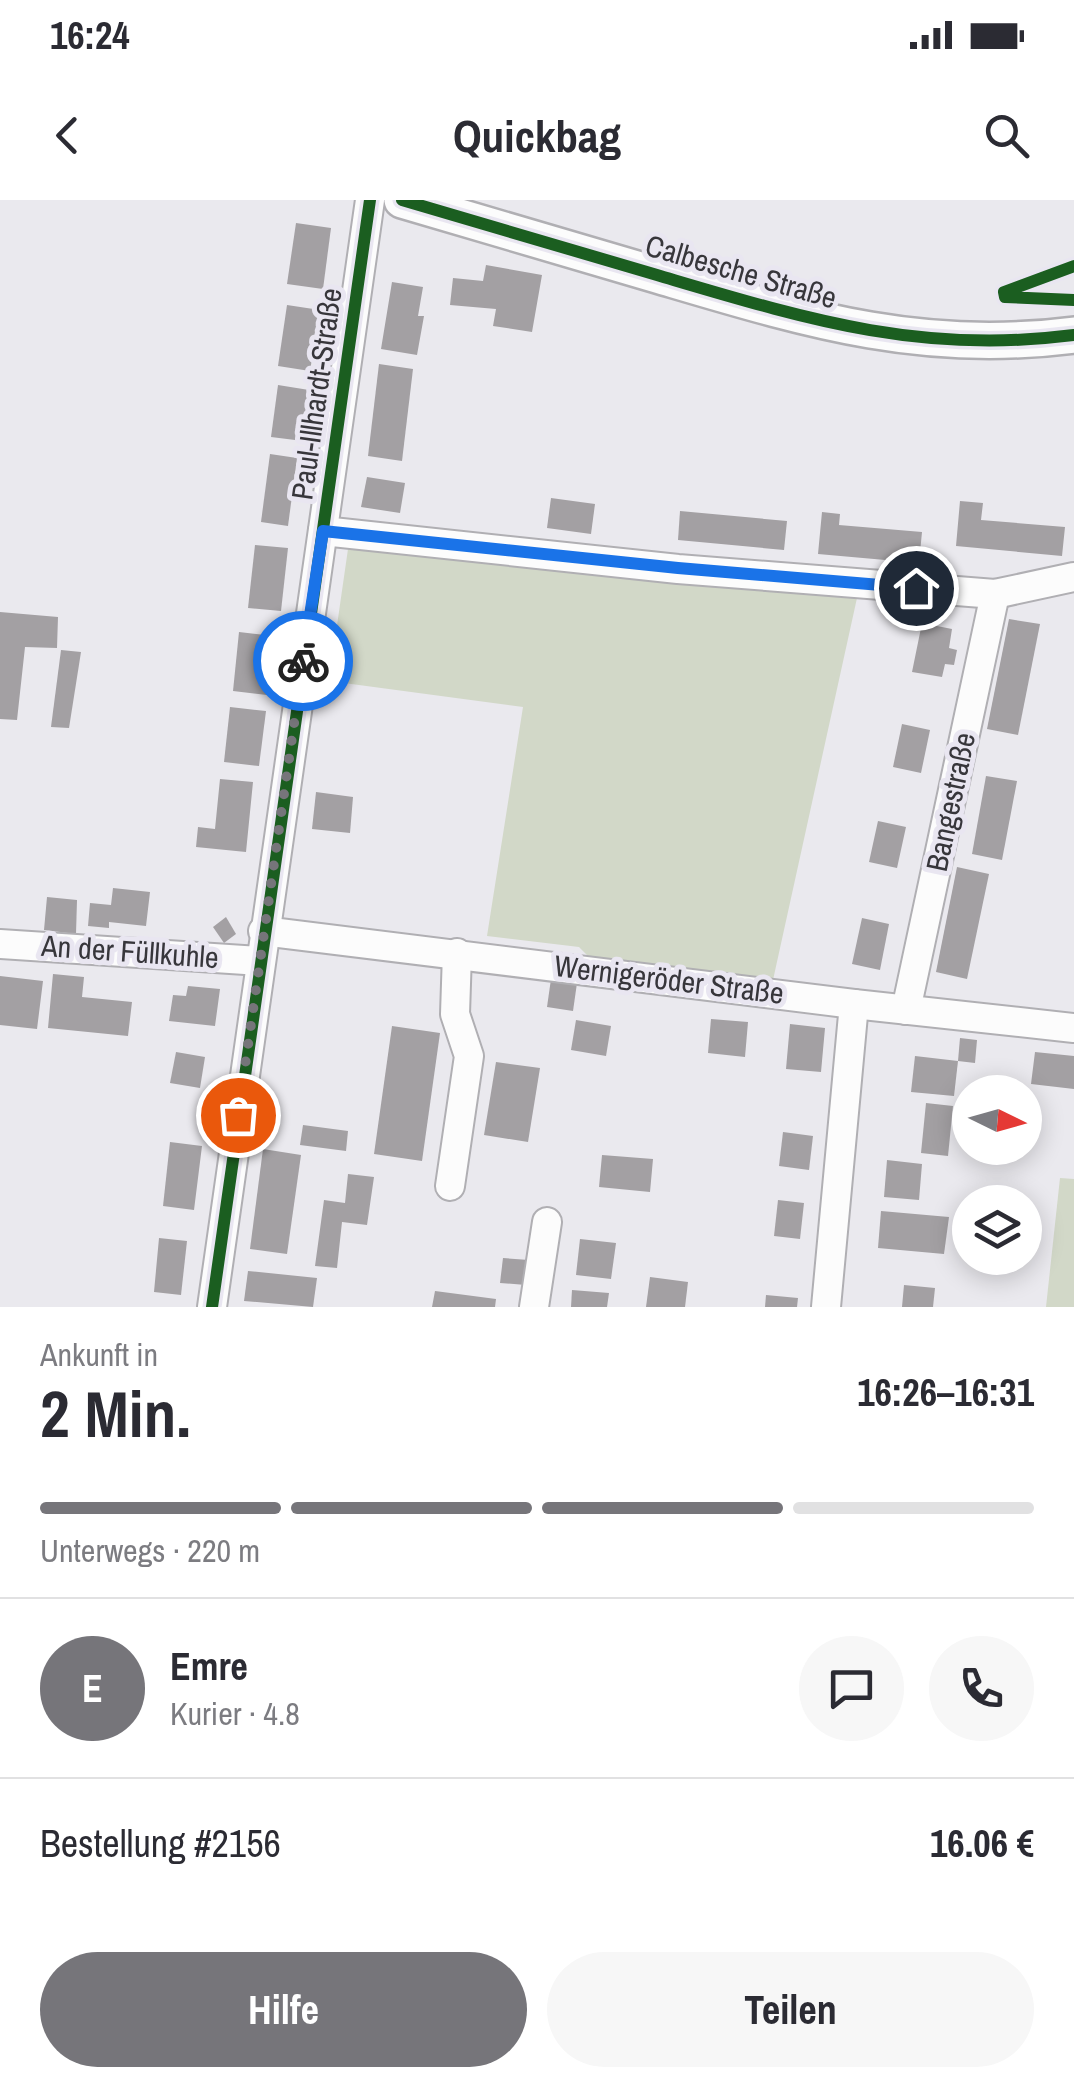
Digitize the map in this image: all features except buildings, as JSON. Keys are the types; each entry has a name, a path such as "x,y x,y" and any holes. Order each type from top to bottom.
{"main road":[{"name":"Calbesche Straße","path":"402,200 841,326 920,339 1015,340 1074,334"}],"street":[{"name":"Paul-Illhardt-Straße","path":"212,1307 370,200"},
{"path":"323,531 678,568 995,594 1074,577"},
{"name":"Bangestraße","path":"906,1010 995,594"},
{"name":"Wernigeröder Straße","path":"264,931 1074,1028"},
{"name":"An der Füllkuhle","path":"0,944 259,961"},
{"path":"450,1186 469,1056 455,1014 457,953"},
{"path":"826,1307 854,1004"},
{"path":"534,1307 546,1222"}],"green space":[{"path":"348,549 857,598 773,980 590,958 579,947 487,936 523,707 329,681"},
{"path":"1060,1178 1074,1179 1074,1307 1046,1307"}],"cycle path":[{"path":"212,1307 370,200"},
{"path":"402,200 762,305 862,329 964,340 1074,335"},
{"path":"1074,266 1004,292 1005,297 1074,300"}],"way so far":[{"path":"238,1115 303,661"}],"route":[{"path":"303,661 323,531 916,588"}]}
